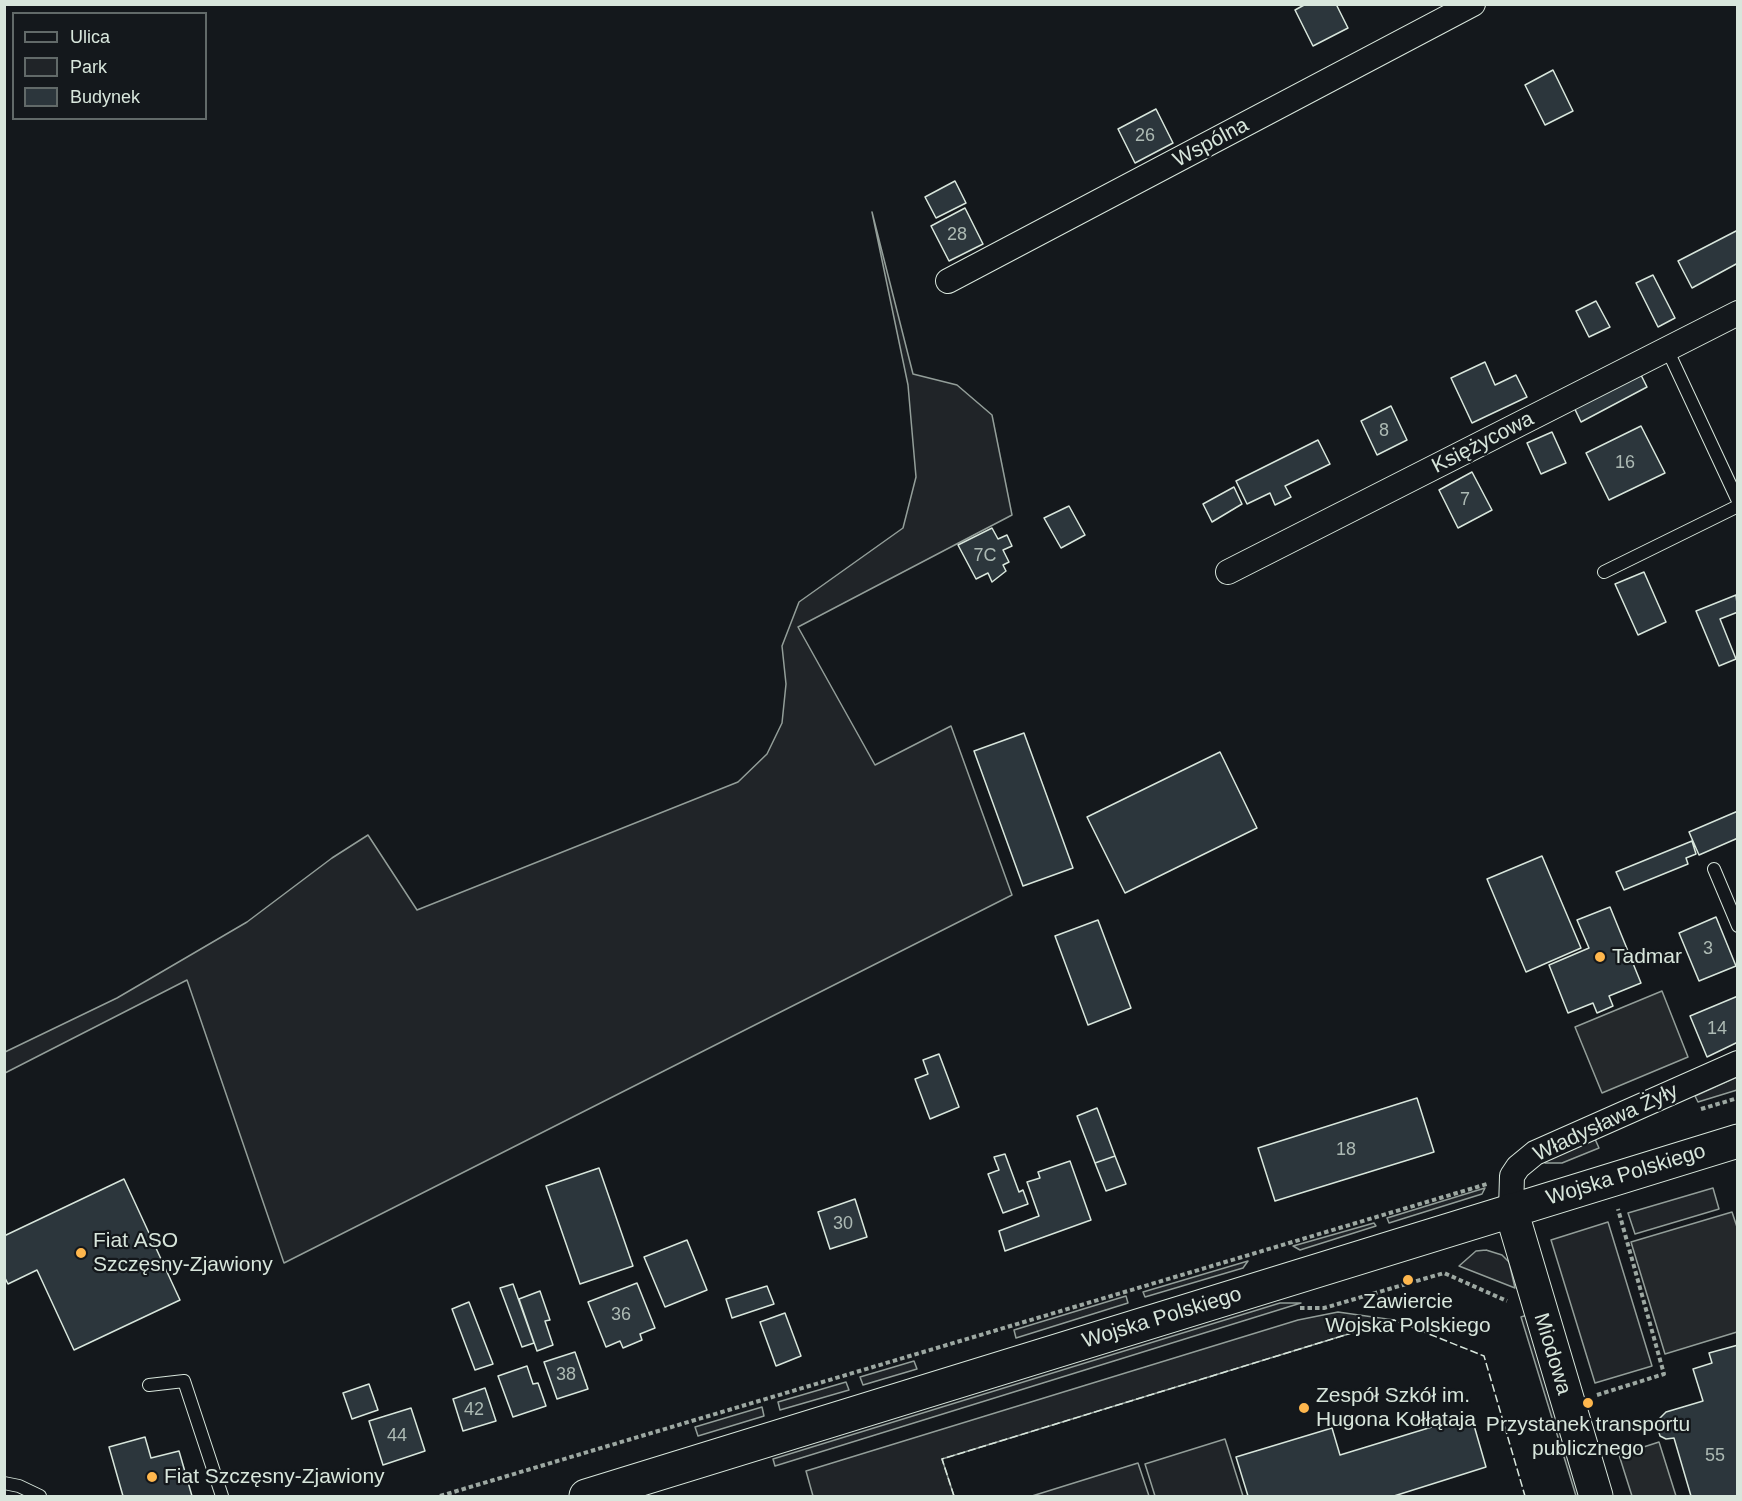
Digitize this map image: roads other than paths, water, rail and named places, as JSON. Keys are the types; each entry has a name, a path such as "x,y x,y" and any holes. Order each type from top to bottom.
{"main road":[{"name":"Wojska Polskiego","path":"586,1497 1737,1141"},
{"name":"Miodowa","path":"1510,1210 1596,1497"}],"street":[{"name":"Wspólna","path":"948,281 1473,4"},
{"name":"Księżycowa","path":"1228,572 1737,313"},
{"name":"Władysława Żyły","path":"1510,1210 1512,1176 1518,1167 1535,1153 1737,1063"}],"lane":[{"path":"1667,349 1737,501"},
{"path":"1604,572 1737,506"},
{"path":"1714,869 1737,926"},
{"path":"149,1385 184,1381 222,1497"},
{"path":"4,1484 25,1488 40,1497"}],"place":[{"name":"Tadmar","path":"1600,957"},
{"name":"Fiat ASO Szczęsny-Zjawiony","path":"81,1253"},
{"name":"Zawiercie Wojska Polskiego","path":"1408,1280"},
{"name":"Przystanek transportu publicznego","path":"1588,1403"},
{"name":"Zespół Szkół im. Hugona Kołłątaja","path":"1304,1408"},
{"name":"Fiat Szczęsny-Zjawiony","path":"152,1477"}]}
